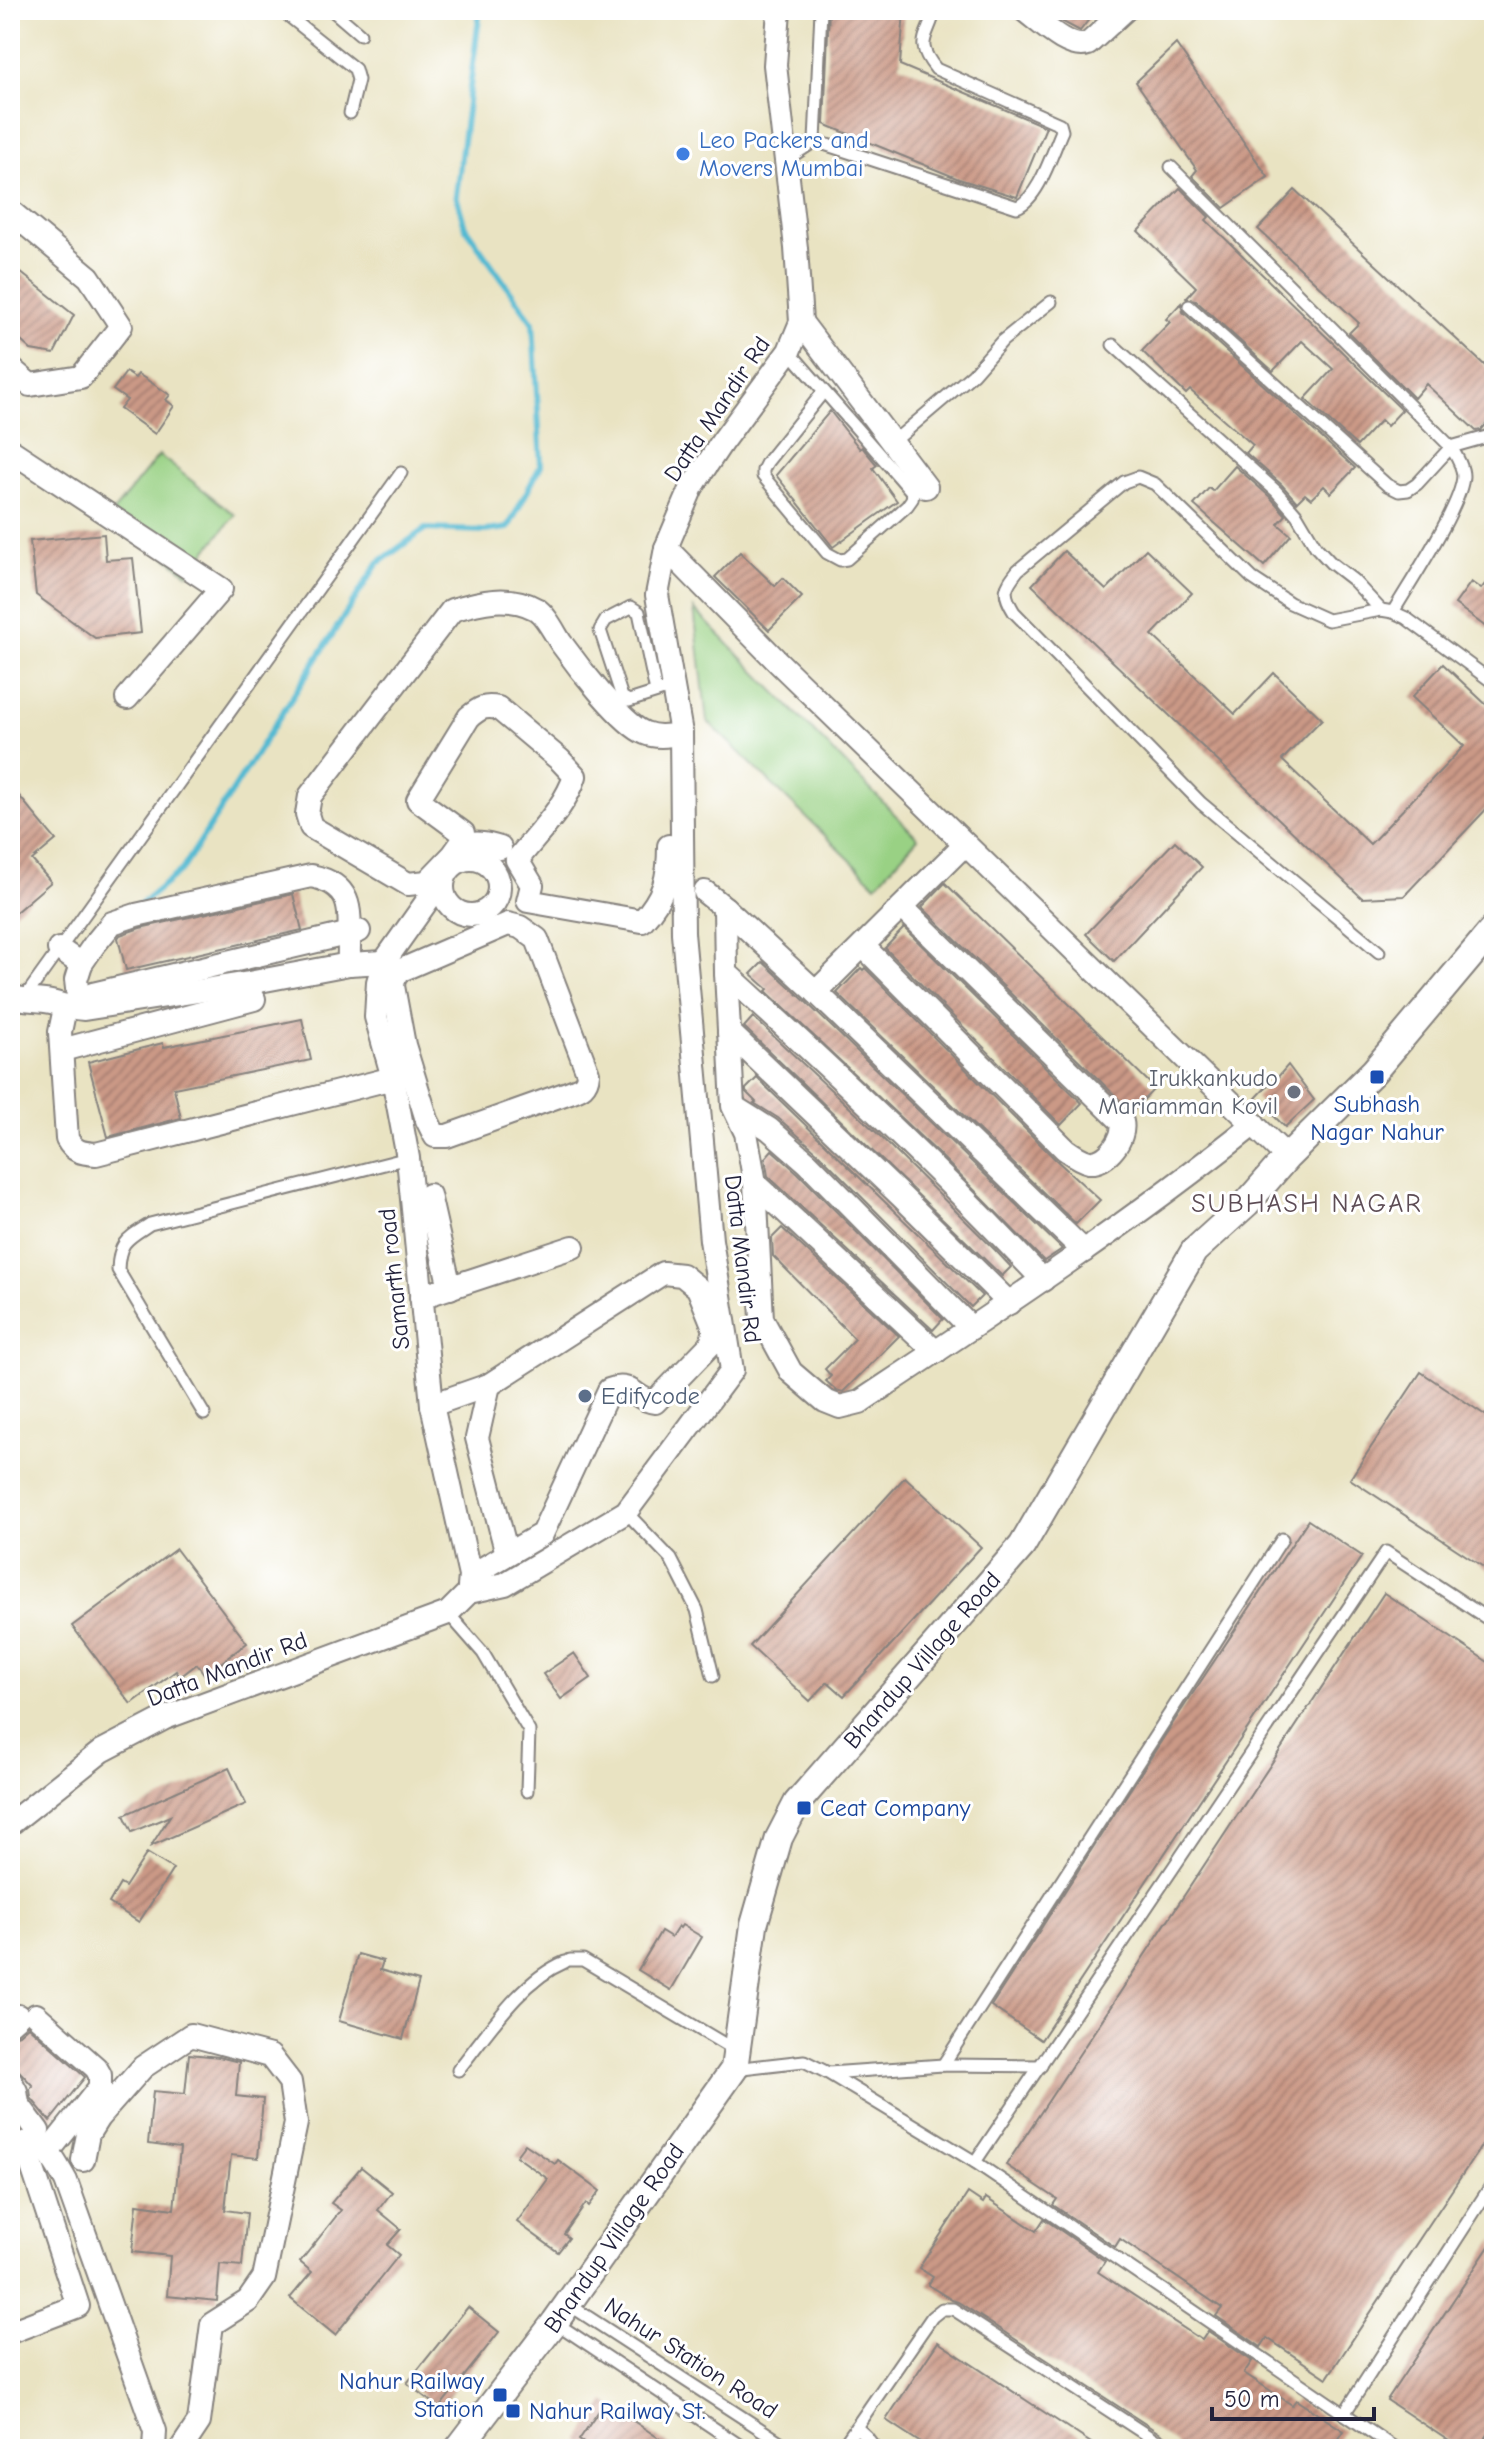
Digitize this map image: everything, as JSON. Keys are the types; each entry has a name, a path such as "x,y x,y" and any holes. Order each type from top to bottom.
{"street":[{"path":"779,10 775,65 796,248 801,322 926,487"},
{"path":"1024,10 1070,44 1080,47 1088,44 1125,10"},
{"path":"10,211 89,277 121,326 81,377 30,385 10,368"},
{"name":"Datta Mandir Rd","path":"10,1824 102,1751 165,1718 448,1613 470,1584 505,1584 626,1512 732,1370 711,1240 683,933 675,741 665,689 657,595 666,548 692,487 789,351 801,322"},
{"path":"10,450 221,589 127,698"},
{"path":"666,548 778,662 1287,1157"},
{"path":"62,1050 349,964 384,962 435,886 460,846 463,833 418,800 469,717 482,707 498,708 575,776 562,802 517,860 532,885 528,901 642,921 657,904 669,870 675,741 644,733 623,718 566,651 538,610 505,600 479,602 452,610 310,796 307,814 311,827 408,884 435,886"},
{"path":"460,846 473,842 500,848"},
{"path":"816,992 965,844"},
{"path":"474,858 491,866 499,883 495,901 489,909 472,916 462,914 447,903 435,886 456,862 474,858"},
{"path":"349,964 356,931 350,904 338,886 327,879 311,876 112,923 81,964 65,1003 60,1032 67,1139 71,1148 81,1153 96,1154 393,1078"},
{"path":"499,883 530,881"},
{"path":"705,892 816,992 1084,1251"},
{"path":"863,946 1065,1149 1090,1162 1101,1160 1125,1131 1122,1122 902,907"},
{"path":"725,908 733,1106 746,1133 755,1183 762,1319 791,1372 825,1401 840,1407 860,1402 1043,1280 1180,1183 1254,1124"},
{"path":"508,924 520,927 537,939 588,1073 587,1081 570,1092 447,1136 435,1136 395,1049 393,986 399,971 508,924"},
{"name":"Bhandup Village Road","path":"458,2449 561,2313 735,2060 754,1925 779,1838 797,1803 1022,1546 1194,1251 1247,1203 1287,1157 1374,1071 1494,928"},
{"path":"65,1003 356,931"},
{"path":"59,949 81,964"},
{"path":"244,958 252,991"},
{"name":"Samarth road","path":"384,962 378,982 376,1017 395,1049 393,1078 420,1181 421,1297 432,1405 470,1584"},
{"path":"726,973 820,1059 994,1228 1043,1280"},
{"path":"16,998 65,1003 84,1009 252,991"},
{"path":"729,1032 1009,1303"},
{"path":"733,1106 769,1129 808,1163 971,1328"},
{"path":"420,1181 450,1288"},
{"path":"755,1183 936,1352"},
{"path":"421,1297 573,1247"},
{"path":"432,1405 489,1385 663,1273 682,1275 698,1288 715,1330 711,1344 655,1402 644,1401 631,1389 619,1386 609,1390 542,1534 507,1554 470,1584"},
{"path":"489,1385 477,1438 507,1554"},
{"path":"21,2018 100,2075 100,2087 42,2148 29,2157 78,2306"},
{"path":"83,2160 88,2134 98,2118 143,2067 191,2035 270,2056 290,2082 296,2123 264,2278 248,2301 212,2324 199,2422 181,2449"},
{"path":"10,2080 18,2104 38,2131 42,2148 66,2181 155,2431 154,2449"},
{"path":"10,2148 21,2142 42,2148"},
{"path":"10,2332 106,2293"}],"lane":[{"path":"281,10 355,69 358,80 350,113"},
{"path":"332,10 360,34"},
{"path":"815,141 821,10"},
{"path":"815,141 1017,207 1025,204 1034,194 1062,131 1060,124 936,69 923,54 923,42 935,10"},
{"path":"786,160 815,141"},
{"path":"1171,167 1451,447 1463,475 1459,494 1453,509 1387,611 1328,620 1290,603 1252,578 1155,484 1138,477 1124,482 1018,570 1006,585 1006,598 1014,612 1201,803 1379,952"},
{"path":"893,442 973,374 1002,341 1051,302"},
{"path":"1189,306 1387,485 1399,491 1417,484 1451,447 1490,436 1494,439"},
{"path":"1113,345 1276,491 1331,563 1387,611 1406,618 1494,683"},
{"path":"789,351 824,391 913,493 907,506 847,559 840,560 827,553 763,476 767,462 824,391"},
{"path":"16,998 59,949 401,473"},
{"path":"631,607 639,612 665,689 629,701 622,697 600,630 606,620 631,607"},
{"path":"204,1414 118,1270 119,1253 126,1239 150,1224 420,1181"},
{"path":"626,1512 671,1559 697,1610 713,1676"},
{"path":"943,2065 1282,1539"},
{"path":"975,2162 1386,1552 1494,1623"},
{"path":"448,1613 483,1653 529,1731 527,1791"},
{"path":"458,2070 528,1985 551,1968 567,1961 583,1960 735,2060 804,2061 828,2073 975,2162 1396,2449"},
{"path":"828,2073 943,2065 1041,2066"},
{"path":"1344,2414 1494,2181"},
{"path":"841,2449 932,2317 942,2309 953,2309 1168,2449"},
{"name":"Nahur Station Road","path":"561,2313 745,2449"},
{"name":"Nahur Station Road","path":"561,2313 791,2449"},
{"path":"856,2427 876,2449"}],"green space":[{"path":"159,455 235,515 188,574 112,513"},
{"path":"694,609 918,838 876,885 707,721"}],"building":[{"path":"829,10 904,10 900,65 1046,127 1017,197 959,179 824,124"},
{"path":"1046,10 1096,10 1080,31"},
{"path":"1176,44 1268,177 1224,208 1192,176 1197,170 1136,82"},
{"path":"1180,188 1209,217 1206,220 1402,410 1387,426 1381,420 1357,446 1305,399 1333,369 1302,341 1273,371 1195,300 1186,298 1196,287 1138,231"},
{"path":"1295,190 1494,374 1494,416 1481,430 1476,431 1426,384 1414,398 1349,333 1359,323 1258,229"},
{"path":"10,264 74,315 54,354 31,350 10,331"},
{"path":"1181,303 1183,312 1355,468 1331,493 1324,486 1311,499 1305,494 1297,502 1246,453 1253,445 1190,390 1186,394 1142,351 1170,322 1166,319"},
{"path":"126,372 135,378 138,374 170,395 166,400 174,406 155,434 120,409 127,400 113,390"},
{"path":"830,411 877,465 873,468 897,501 833,547 776,475"},
{"path":"1235,466 1286,515 1278,524 1291,535 1264,566 1194,505 1209,488 1213,491"},
{"path":"104,534 106,560 133,558 141,633 95,638 36,595 30,541"},
{"path":"1146,549 1192,593 1152,635 1235,714 1274,673 1322,719 1282,760 1370,844 1464,746 1412,697 1443,664 1494,712 1494,801 1404,896 1362,898 1032,585 1064,551 1106,590"},
{"path":"740,552 775,586 783,578 802,597 769,630 715,577"},
{"path":"1494,573 1494,633 1455,604 1471,582 1481,589"},
{"path":"10,785 56,840 32,860 51,882 10,917"},
{"path":"1175,841 1202,867 1114,961 1086,934"},
{"path":"945,883 1155,1088 1132,1112 922,907"},
{"path":"293,894 302,930 126,970 118,938 120,935"},
{"path":"904,928 1082,1103 1061,1125 885,948"},
{"path":"763,962 1062,1249 1044,1261 937,1152 766,991 768,989 751,974"},
{"path":"861,968 865,968 1055,1159 1100,1200 1076,1224 837,993"},
{"path":"753,1017 878,1134 995,1250 1011,1267 1002,1276 744,1027"},
{"path":"302,1019 311,1060 174,1088 181,1118 108,1137 88,1062 163,1043 164,1047"},
{"path":"1288,1065 1314,1100 1285,1127 1256,1098"},
{"path":"757,1078 982,1296 971,1307 817,1152 778,1118 754,1103 746,1089"},
{"path":"772,1150 943,1319 933,1330 768,1176 765,1158"},
{"path":"782,1228 899,1336 843,1392 826,1381 831,1376 825,1369 855,1339 773,1256 772,1238"},
{"path":"1421,1372 1494,1421 1494,1574 1350,1479"},
{"path":"905,1477 981,1547 844,1696 828,1682 810,1701 750,1646"},
{"path":"1308,1520 1362,1556 1041,2040 991,2006"},
{"path":"176,1549 247,1643 205,1675 197,1664 180,1677 176,1671 131,1704 72,1626"},
{"path":"1384,1593 1494,1666 1494,2127 1327,2378 1267,2338 1261,2347 1216,2316 1222,2308 1120,2239 1115,2247 1053,2205 1057,2199 1006,2165"},
{"path":"574,1653 591,1678 561,1699 543,1674"},
{"path":"229,1768 246,1804 151,1846 170,1816 132,1832 124,1815"},
{"path":"147,1853 173,1869 139,1922 109,1903 120,1884 125,1887"},
{"path":"682,1925 702,1937 671,1990 638,1970 661,1931 671,1937"},
{"path":"358,1954 383,1961 380,1970 419,1981 403,2039 339,2021"},
{"path":"28,2026 85,2077 50,2121 31,2098 30,2089 33,2086 10,2061 10,2037"},
{"path":"189,2054 239,2062 236,2096 263,2099 258,2158 231,2155 225,2210 247,2213 242,2266 220,2264 217,2301 167,2296 170,2256 132,2252 137,2204 174,2209 180,2148 148,2144 153,2091 185,2094"},
{"path":"525,2144 555,2164 558,2160 600,2191 589,2206 586,2203 564,2234 569,2238 558,2252 517,2222 548,2179 516,2156"},
{"path":"361,2167 392,2192 378,2210 401,2229 387,2245 399,2255 335,2335 290,2298 312,2272 300,2262 341,2210 331,2203"},
{"path":"968,2193 983,2203 986,2198 1036,2231 1044,2219 1105,2261 1098,2272 1202,2340 1208,2331 1252,2361 1244,2373 1292,2405 1296,2400 1344,2431 1332,2449 1180,2449 928,2285 933,2277 919,2268"},
{"path":"1494,2239 1494,2426 1478,2449 1461,2449 1387,2400"},
{"path":"468,2307 499,2332 439,2408 407,2383"},
{"path":"938,2342 1100,2449 930,2449 886,2420"},
{"path":"605,2402 675,2449 593,2449 579,2440"}],"waterway":[{"path":"138,906 182,870 378,563 425,529 485,531 508,528 541,465 533,323 465,227 456,195 480,10"}],"place":[{"name":"Leo Packers and Movers Mumbai","path":"683,154"},
{"name":"Subhash Nagar Nahur","path":"1377,1077"},
{"name":"Irukkankudo Mariamman Kovil","path":"1294,1092"},
{"name":"Edifycode","path":"585,1396"},
{"name":"Ceat Company","path":"804,1808"},
{"name":"Nahur Railway Station","path":"500,2395"},
{"name":"Nahur Railway St.","path":"513,2411"}],"district":[{"name":"SUBHASH NAGAR","path":"1307,1204"}]}
